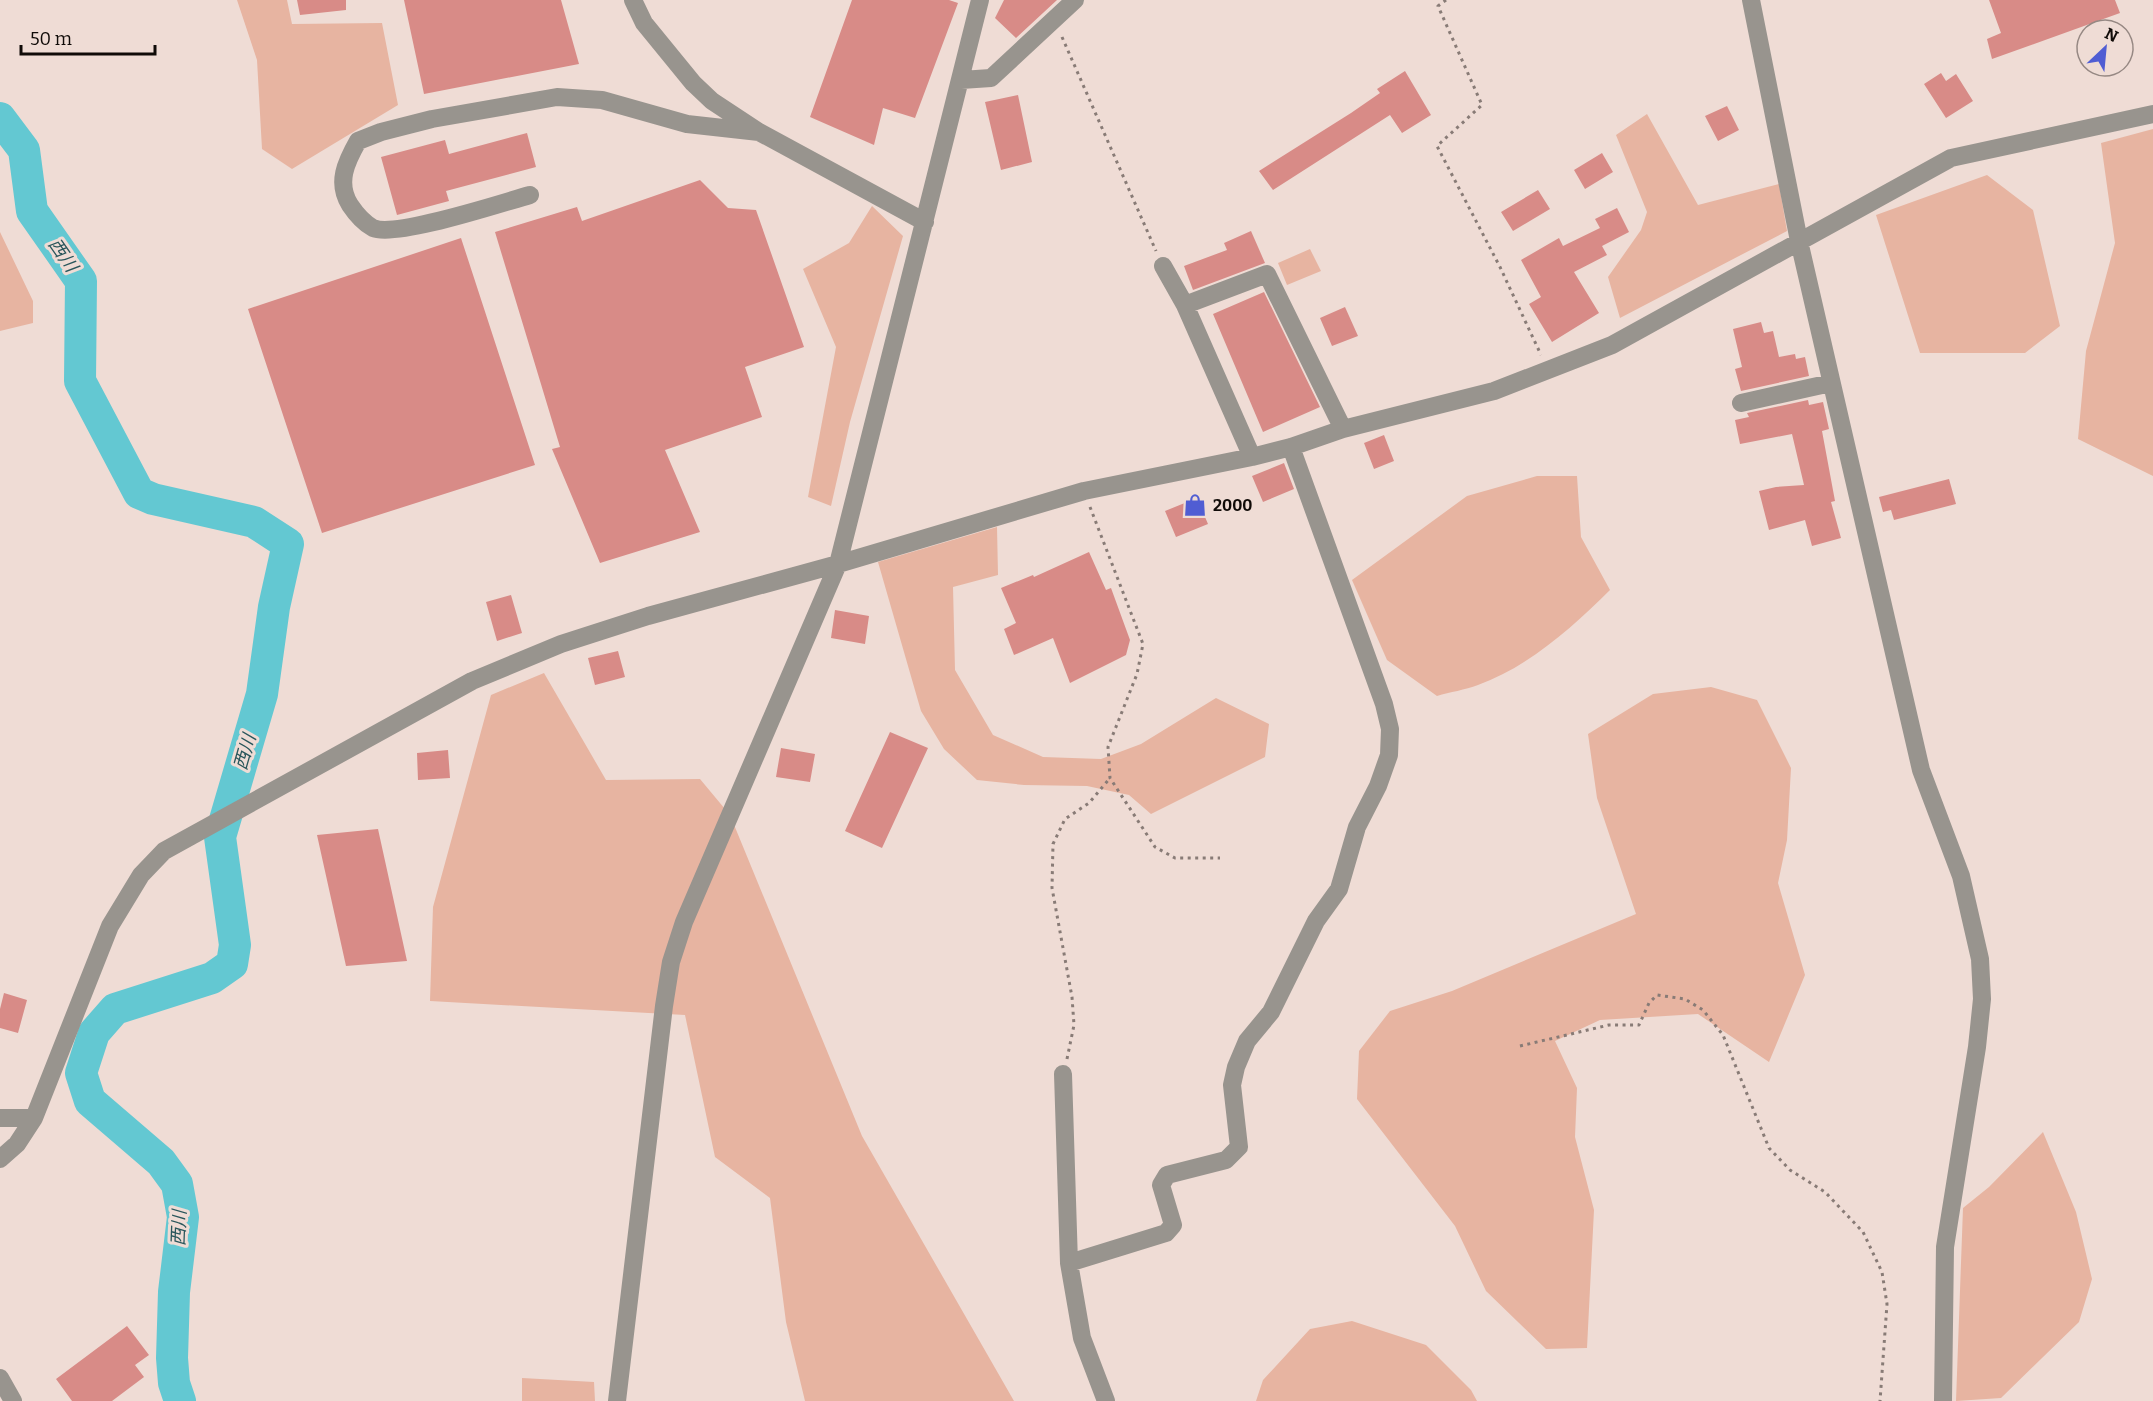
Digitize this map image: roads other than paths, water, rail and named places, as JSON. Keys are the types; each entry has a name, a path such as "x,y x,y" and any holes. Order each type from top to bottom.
{"street":[{"path":"633,0 644,23 693,83 712,101 759,132 925,222"},
{"path":"617,1401 662,1017 671,962 684,922 838,564 980,0"},
{"path":"961,80 991,78 1075,0"},
{"path":"1751,0 1799,241 1921,770 1961,876 1980,958 1982,999 1977,1047 1945,1247 1943,1401"},
{"path":"530,195 398,230 374,228 357,215 346,198 342,175 358,141 381,132 432,119 557,97 602,100 687,124 759,132"},
{"path":"0,1159 17,1144 34,1118 110,926 141,875 164,851 472,681 561,644 648,615 838,564 1084,491 1252,457 1292,447 1343,429 1494,391 1612,345 1951,158 2153,114"},
{"path":"1163,266 1185,305 1252,457"},
{"path":"1185,305 1267,274 1343,429"},
{"path":"1741,403 1831,383"},
{"path":"1069,1263 1166,1233 1173,1225 1161,1185 1167,1175 1226,1160 1239,1147 1232,1085 1236,1067 1247,1041 1271,1012 1316,921 1339,889 1357,827 1378,786 1389,755 1390,729 1384,704 1292,447"},
{"path":"1063,1074 1069,1263 1082,1338 1106,1401"},
{"path":"0,1118 34,1118"},
{"path":"0,1378 13,1401"}],"waterway":[{"name":"西川","path":"0,118 24,150 32,211 81,281 80,381 139,493 153,499 254,522 288,544 274,607 262,694 220,837 235,945 232,964 212,978 115,1009 94,1033 81,1073 90,1101 161,1162 177,1184 183,1217 174,1292 172,1358 174,1383 180,1401"}],"place":[{"name":"2000","path":"1195,505"}]}
